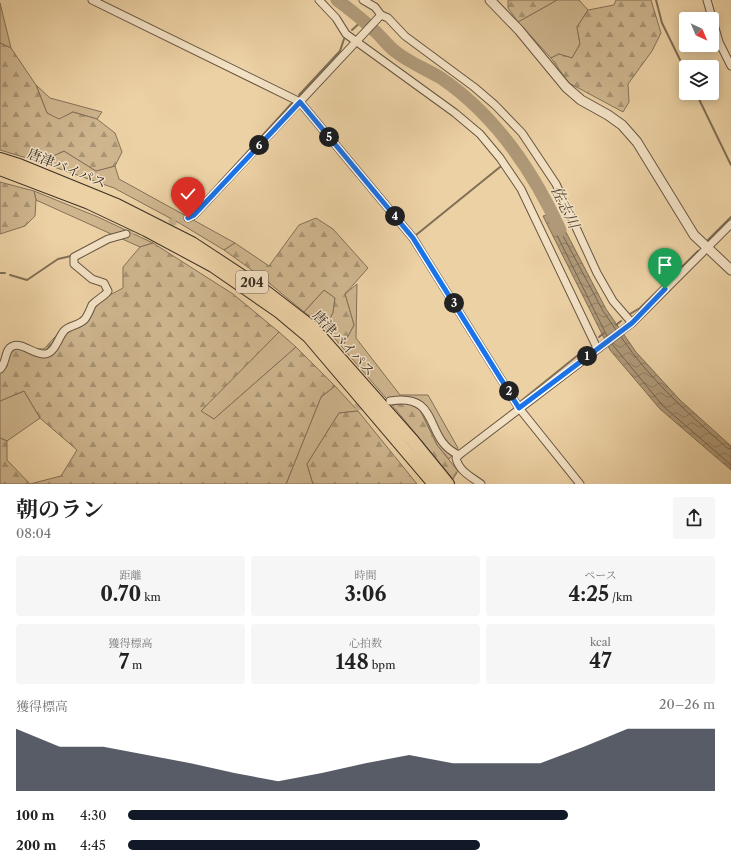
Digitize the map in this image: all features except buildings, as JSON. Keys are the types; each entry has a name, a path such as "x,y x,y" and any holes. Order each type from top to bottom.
{"highway":[{"name":"唐津バイパス","path":"0,159 55,179 117,205 192,243 265,291 313,328 413,441 448,484"},
{"name":"唐津バイパス","path":"0,170 89,203 152,233 213,266 278,311 309,337 434,484"}],"street":[{"path":"92,0 300,102 413,238 519,408 580,484"},
{"path":"319,0 332,13 346,34 357,40 455,113 480,134 500,158 521,189 597,348"},
{"path":"363,0 375,7 381,16 388,18 406,36 474,87 495,105 522,133 556,184 597,273 613,301 632,323"},
{"path":"490,0 519,30 566,87 581,100 608,115 622,125 637,142 683,220 694,235 731,270"},
{"path":"707,0 719,42 731,66"},
{"path":"188,218 194,215 381,16"},
{"path":"481,484 462,471 456,458 597,348 632,323 731,224"},
{"path":"0,369 3,366 8,350 12,346 17,345 38,354 47,354 53,349 60,335 66,328 85,319 93,304 108,291 104,283 85,275 74,264 74,257 108,239 126,234"},
{"path":"390,401 404,398 417,402 428,413 441,442 448,450 459,455"}],"green space":[{"path":"508,0 557,0 518,22 508,8"},
{"path":"557,0 579,0 588,10 577,27 580,44 572,58 559,54 551,58 518,22"},
{"path":"616,0 651,0 661,33 652,51 628,84 629,102 623,112 569,83 551,58 559,54 572,58 580,44 577,27 588,10 614,5"},
{"path":"0,3 11,48 0,43"},
{"path":"0,43 11,48 36,85 47,113 59,119 73,112 97,119 115,133 122,152 115,166 96,171 64,151 40,162 0,150"},
{"path":"36,85 50,98 102,112 97,119 73,112 59,120 47,113"},
{"path":"64,151 96,171 115,166 119,179 235,243 224,250 181,224 114,188 40,162"},
{"path":"0,182 34,191 36,200 35,216 25,226 0,234"},
{"path":"34,191 98,217 153,243 140,247 36,200"},
{"path":"316,218 333,229 368,268 345,294 354,325 342,347 325,327 333,313 335,298 324,290 304,312 263,278 224,250 235,243 269,266 299,225"},
{"path":"153,243 233,294 279,332 201,411 214,419 296,347 335,386 321,397 286,484 30,484 61,476 77,450 40,418 24,391 0,401 0,371 8,352 20,348 44,349 64,327 85,318 95,303 123,288 123,267 140,247"},
{"path":"357,284 356,338 400,395 428,395 458,448 449,459 437,445 420,410 408,403 392,405 342,347 354,325 345,294"},
{"path":"324,290 335,298 333,313 325,327 304,312"},
{"path":"279,332 296,347 214,419 200,411"},
{"path":"335,386 358,411 339,413 307,464 313,484 286,484 321,397"},
{"path":"24,391 40,418 7,441 0,438 0,401"},
{"path":"408,403 420,410 437,445 458,471 453,479 392,405"},
{"path":"358,411 417,484 313,484 307,464 339,413"},
{"path":"0,438 7,441 7,460 30,484 0,484"}],"water":[{"path":"556,213 606,309 636,352 680,400 731,446 731,470 660,409 610,350 543,216"}],"waterway":[{"name":"佐志川","path":"337,0 367,24 401,56 441,78 479,109 511,146 525,166 538,187 560,230"},
{"path":"656,0 662,23 680,60"},
{"path":"352,30 363,20"},
{"path":"299,95 340,51 344,39"},
{"path":"699,100 731,165"},
{"path":"219,183 292,103"},
{"path":"416,235 500,167"},
{"path":"708,240 731,217"},
{"path":"630,314 640,308 698,251"},
{"path":"10,275 27,280 58,259 71,256"},
{"path":"0,273 5,273"},
{"path":"616,325 621,321"},
{"path":"599,337 604,333"},
{"path":"521,401 588,347"}],"tunnel":[{"path":"159,226 188,218"},
{"path":"126,234 145,229"},
{"path":"355,407 368,405"}],"route":[{"path":"188,218 194,215 300,102 413,238 519,408 636,320 665,289"}]}
